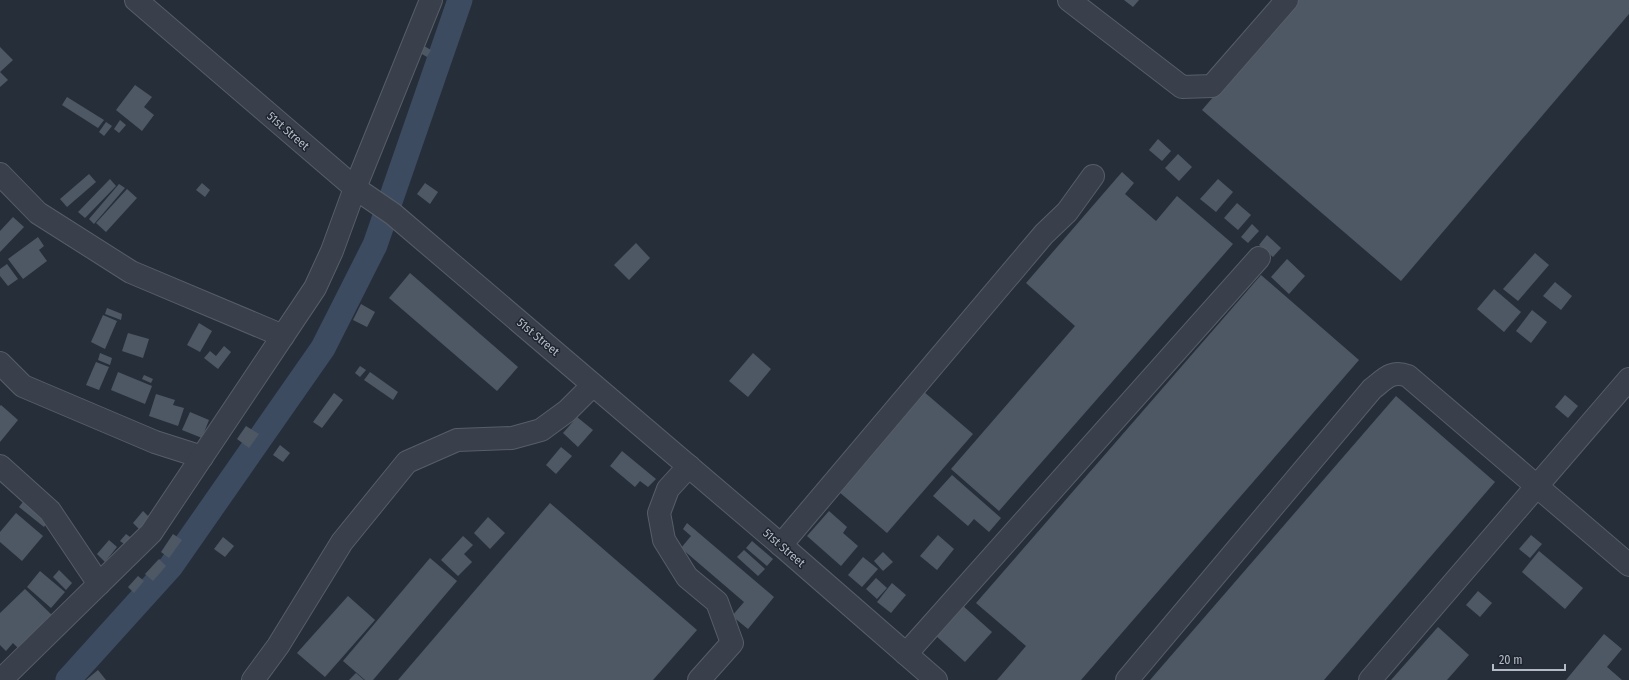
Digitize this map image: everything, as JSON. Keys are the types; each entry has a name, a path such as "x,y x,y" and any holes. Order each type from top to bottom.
{"street":[{"name":"51st Street","path":"136,0 362,193 393,214 689,466 936,680"},
{"path":"1,680 151,533 315,288 362,193 431,0"},
{"path":"1070,0 1182,87 1212,86 1287,0"},
{"path":"0,174 38,213 131,272 283,336"},
{"path":"781,545 1044,234 1067,212 1093,176"},
{"path":"906,654 1259,258"},
{"path":"0,363 23,386 154,442 202,457"},
{"path":"1127,680 1372,389 1387,377 1399,373 1408,376 1629,565"},
{"path":"1370,680 1629,379"},
{"path":"253,680 278,646 342,542 407,462 457,440 512,438 541,430 567,411 593,385"},
{"path":"0,466 50,512 99,584"},
{"path":"689,466 668,489 659,513 664,540 687,577 717,602 732,642 699,680"}],"building":[{"path":"1124,0 1139,0 1133,7"},
{"path":"1297,0 1629,0 1629,14 1401,281 1202,110"},
{"path":"419,43 431,50 427,57 415,50"},
{"path":"0,47 13,60 0,72"},
{"path":"0,72 8,80 0,87"},
{"path":"135,85 152,97 144,107 154,115 142,131 116,110"},
{"path":"67,97 104,120 98,128 62,105"},
{"path":"120,120 126,125 119,133 114,129"},
{"path":"106,122 112,126 104,136 99,132"},
{"path":"1158,139 1171,151 1162,161 1149,150"},
{"path":"1178,154 1192,167 1179,181 1165,168"},
{"path":"1122,172 1134,183 1125,194 1156,221 1177,196 1233,244 999,511 951,469 1075,326 1026,283"},
{"path":"89,174 96,182 67,207 60,199"},
{"path":"110,179 116,186 85,218 78,212"},
{"path":"1218,179 1233,192 1216,212 1200,199"},
{"path":"202,183 210,190 205,197 196,190"},
{"path":"425,183 438,192 430,204 417,194"},
{"path":"119,184 125,188 94,224 89,219"},
{"path":"127,189 137,198 106,232 96,223"},
{"path":"1237,203 1251,215 1238,230 1224,218"},
{"path":"13,217 24,227 0,252 0,231"},
{"path":"1252,224 1259,231 1248,243 1241,237"},
{"path":"1267,235 1281,248 1273,257 1259,245"},
{"path":"38,237 44,246 39,250 47,261 23,279 8,259"},
{"path":"636,243 650,258 629,280 614,265"},
{"path":"1535,253 1549,265 1518,301 1503,289"},
{"path":"1287,259 1305,276 1289,294 1271,277"},
{"path":"7,264 18,279 8,286 0,276 0,269"},
{"path":"410,273 518,367 497,391 389,298"},
{"path":"1261,275 1359,360 1081,680 997,680 1026,646 976,603"},
{"path":"1555,282 1572,296 1561,310 1543,296"},
{"path":"1494,289 1521,312 1504,332 1477,309"},
{"path":"361,304 375,312 367,327 353,320"},
{"path":"107,308 122,314 121,320 105,314"},
{"path":"1532,310 1547,322 1531,343 1516,331"},
{"path":"103,315 117,321 105,349 91,342"},
{"path":"199,323 212,331 200,352 187,345"},
{"path":"128,333 149,339 143,358 122,351"},
{"path":"224,346 231,352 218,369 204,358 210,351 216,356"},
{"path":"100,353 112,358 110,365 98,360"},
{"path":"753,353 771,369 748,397 729,381"},
{"path":"96,362 109,367 99,390 86,385"},
{"path":"360,366 366,370 360,377 355,373"},
{"path":"118,372 152,386 145,404 111,390"},
{"path":"370,372 398,392 393,400 364,380"},
{"path":"144,375 153,379 151,383 142,379"},
{"path":"923,391 973,434 887,533 838,491"},
{"path":"334,393 343,400 322,428 313,422"},
{"path":"156,394 175,400 173,405 184,408 178,426 149,416"},
{"path":"1565,395 1578,406 1568,418 1555,407"},
{"path":"1396,396 1495,482 1324,680 1150,680"},
{"path":"1,405 18,420 0,442 0,406"},
{"path":"190,412 209,420 202,438 182,430"},
{"path":"577,417 593,430 578,447 563,433"},
{"path":"246,426 259,434 249,448 237,439"},
{"path":"280,445 290,453 283,462 273,455"},
{"path":"561,447 572,456 556,474 546,465"},
{"path":"622,451 656,479 648,487 640,481 635,487 610,466"},
{"path":"952,475 1001,518 989,532 974,519 968,526 933,496"},
{"path":"26,498 51,518 44,527 19,507"},
{"path":"550,503 697,630 653,680 398,680"},
{"path":"143,511 150,518 140,530 133,523"},
{"path":"829,511 847,527 843,533 858,546 841,566 807,536"},
{"path":"16,513 43,536 22,561 0,542 0,532"},
{"path":"488,517 505,533 490,549 474,533"},
{"path":"687,523 774,597 748,629 732,616 744,602 681,548 691,536 683,529"},
{"path":"126,534 133,539 127,546 120,541"},
{"path":"173,534 182,540 169,558 161,552"},
{"path":"938,535 954,549 937,570 920,556"},
{"path":"1531,535 1542,544 1530,558 1519,549"},
{"path":"463,536 473,545 464,554 472,562 458,576 441,560"},
{"path":"223,537 234,546 225,557 214,549"},
{"path":"109,540 117,547 105,562 97,554"},
{"path":"752,541 773,559 767,566 746,548"},
{"path":"744,550 765,569 758,576 737,557"},
{"path":"1539,551 1583,588 1565,609 1522,572"},
{"path":"883,552 893,562 883,571 874,561"},
{"path":"863,557 878,569 862,587 848,575"},
{"path":"430,558 457,581 373,680 365,680 343,661"},
{"path":"159,559 166,566 153,581 145,574"},
{"path":"59,570 72,583 66,590 53,577"},
{"path":"40,571 65,592 51,608 27,587"},
{"path":"138,576 144,581 134,593 128,587"},
{"path":"876,578 887,588 877,599 866,589"},
{"path":"892,583 906,595 891,613 877,602"},
{"path":"25,589 54,617 20,650 13,643 6,651 0,645 0,613"},
{"path":"1478,591 1492,603 1480,617 1466,605"},
{"path":"348,596 375,620 325,677 297,653"},
{"path":"962,605 992,632 965,662 935,635"},
{"path":"1438,627 1469,655 1447,680 1391,680"},
{"path":"1604,634 1622,649 1607,667 1622,680 1566,680"},
{"path":"98,670 106,680 86,680"},
{"path":"356,673 364,680 349,680"}],"waterway":[{"path":"68,680 171,566 323,348 375,245 460,0"}]}
